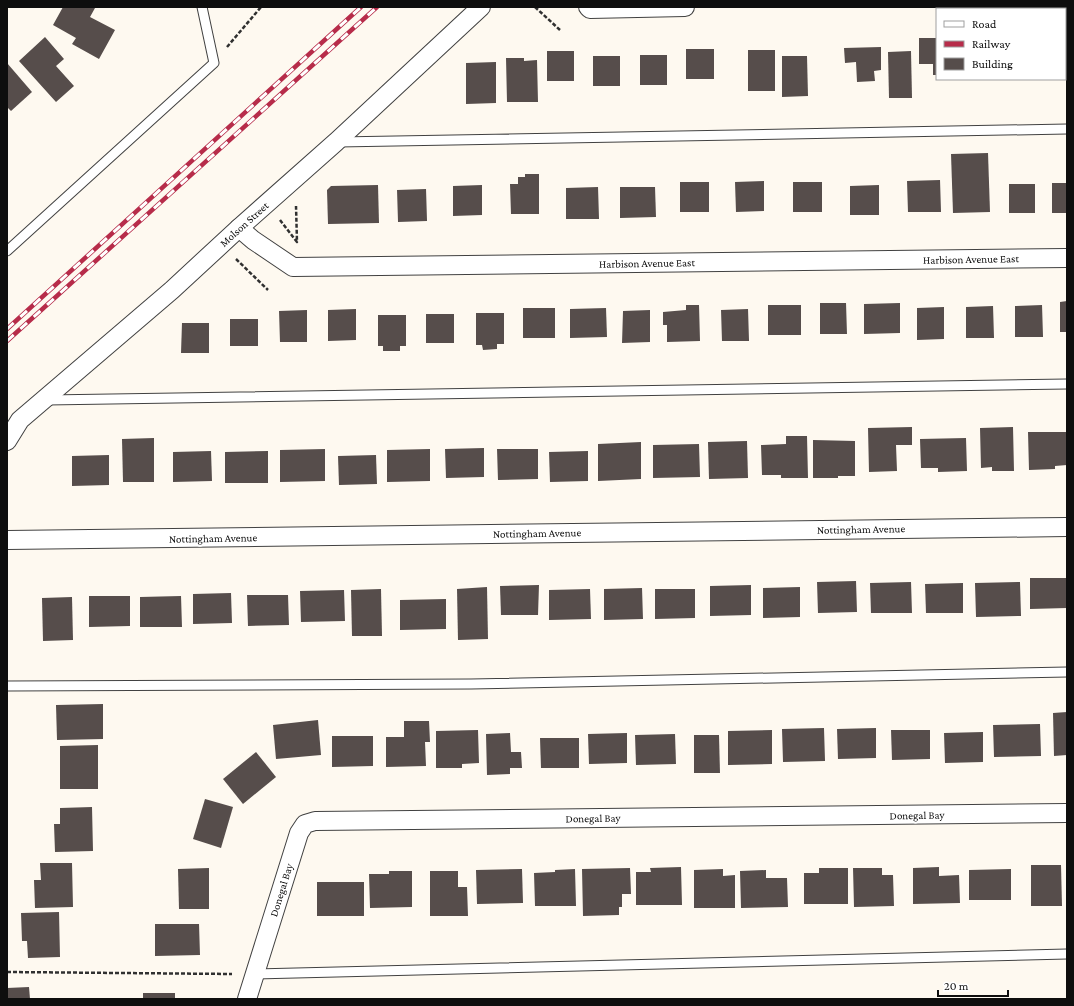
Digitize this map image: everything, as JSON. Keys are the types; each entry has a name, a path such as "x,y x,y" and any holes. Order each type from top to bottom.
{"street":[{"name":"Molson Street","path":"7,441 20,420 172,290 336,142 481,7"},
{"path":"588,7 685,7"},
{"name":"Harbison Avenue East","path":"239,228 293,267 1067,258"},
{"name":"Nottingham Avenue","path":"7,540 1067,527"},
{"name":"Donegal Bay","path":"247,999 299,833 305,824 315,821 1067,813"}],"lane":[{"path":"7,251 214,63 202,7"},
{"path":"336,142 1067,129"},
{"path":"44,400 1067,384"},
{"path":"7,686 472,684 1067,672"},
{"path":"255,974 1067,954"}],"path":[{"path":"214,63 261,7"},
{"path":"535,7 560,30"},
{"path":"278,217 297,242 296,202"},
{"path":"234,258 268,290"},
{"path":"7,972 255,974"}],"building":[{"path":"63,7 93,7 95,8 90,17 115,30 99,59 72,44 76,38 53,25"},
{"path":"45,37 64,59 56,66 74,86 56,102 19,61"},
{"path":"919,38 936,38 936,75 933,75 933,64 919,64"},
{"path":"1066,40 1067,40 1066,68"},
{"path":"881,47 881,70 874,71 875,81 857,82 856,62 845,63 844,48"},
{"path":"686,49 714,49 714,79 686,79"},
{"path":"748,50 775,50 775,91 748,91"},
{"path":"547,51 574,51 574,81 547,81"},
{"path":"911,51 912,98 889,98 888,52"},
{"path":"640,55 667,55 667,85 640,85"},
{"path":"593,56 620,56 620,86 593,86"},
{"path":"782,56 807,56 808,96 782,97"},
{"path":"506,58 524,58 524,61 537,60 538,102 507,102"},
{"path":"496,62 496,103 466,104 466,63"},
{"path":"7,63 32,92 11,111 7,107"},
{"path":"988,153 990,212 953,213 951,154"},
{"path":"525,174 539,174 539,214 511,214 510,184 518,184 518,177 525,177"},
{"path":"940,180 941,212 908,212 907,181"},
{"path":"764,181 764,211 736,212 735,182"},
{"path":"680,182 709,182 709,212 680,212"},
{"path":"793,182 822,182 822,212 793,212"},
{"path":"1052,183 1067,183 1067,213 1052,213"},
{"path":"1009,184 1035,184 1035,213 1009,213"},
{"path":"378,185 379,223 328,224 327,190 331,186"},
{"path":"482,185 482,215 453,216 453,186"},
{"path":"879,185 879,215 850,215 850,186"},
{"path":"598,187 599,219 566,219 566,188"},
{"path":"620,187 655,187 656,217 620,218"},
{"path":"426,189 427,221 398,222 397,190"},
{"path":"1067,301 1067,332 1060,332 1060,302"},
{"path":"820,303 846,303 847,334 820,334"},
{"path":"900,303 900,333 864,334 864,304"},
{"path":"686,305 699,305 700,341 667,342 667,325 663,325 663,312 686,310"},
{"path":"768,305 801,305 801,335 768,335"},
{"path":"1042,305 1043,337 1015,337 1015,306"},
{"path":"993,306 994,338 966,338 966,307"},
{"path":"944,307 944,339 917,340 917,308"},
{"path":"523,308 555,308 555,338 523,338"},
{"path":"606,308 607,337 570,338 570,309"},
{"path":"356,309 356,340 328,341 328,310"},
{"path":"748,309 749,341 722,341 721,310"},
{"path":"307,310 307,342 280,342 279,311"},
{"path":"650,310 650,342 622,343 623,311"},
{"path":"476,313 504,313 504,344 497,344 497,349 483,350 482,345 476,345"},
{"path":"426,314 454,314 454,343 426,343"},
{"path":"378,315 406,315 406,346 400,346 400,351 383,351 383,346 378,346"},
{"path":"230,319 258,319 258,346 230,346"},
{"path":"182,323 209,323 209,353 181,353"},
{"path":"912,427 912,445 896,445 897,471 869,472 868,428"},
{"path":"1013,427 1014,471 992,471 992,467 981,468 980,428"},
{"path":"1028,432 1067,432 1067,465 1055,466 1055,469 1029,470"},
{"path":"786,436 807,436 808,478 781,478 781,475 762,475 761,445 786,444"},
{"path":"154,438 154,482 123,482 122,439"},
{"path":"966,438 967,471 938,472 938,468 921,468 920,439"},
{"path":"813,440 855,441 855,476 813,478"},
{"path":"747,441 748,478 709,479 708,442"},
{"path":"641,442 641,479 598,481 598,444"},
{"path":"699,444 700,477 653,478 653,445"},
{"path":"484,448 484,477 446,478 445,449"},
{"path":"325,449 325,481 280,482 280,450"},
{"path":"430,449 430,481 387,482 387,450"},
{"path":"497,449 538,449 538,479 498,480"},
{"path":"211,451 212,481 173,482 173,452"},
{"path":"268,451 268,483 225,483 225,452"},
{"path":"588,451 588,481 550,482 549,452"},
{"path":"109,455 109,485 72,486 72,456"},
{"path":"376,455 377,484 339,485 338,456"},
{"path":"1030,578 1067,578 1067,608 1030,609"},
{"path":"856,581 857,612 818,613 817,582"},
{"path":"911,582 912,613 871,613 870,583"},
{"path":"1020,582 1021,616 976,617 975,583"},
{"path":"963,583 963,613 926,613 925,584"},
{"path":"539,585 538,615 501,615 500,586"},
{"path":"751,585 751,615 710,616 710,586"},
{"path":"487,587 488,639 458,640 457,589"},
{"path":"800,587 800,617 763,618 763,588"},
{"path":"642,588 643,619 604,620 604,589"},
{"path":"381,589 382,636 352,636 351,590"},
{"path":"590,589 591,619 549,620 549,590"},
{"path":"655,589 695,589 695,618 655,619"},
{"path":"344,590 345,621 301,622 300,591"},
{"path":"231,593 232,623 193,624 193,594"},
{"path":"247,595 288,595 289,625 248,626"},
{"path":"89,596 130,596 130,626 89,627"},
{"path":"181,596 182,627 140,627 140,597"},
{"path":"72,597 73,640 43,641 42,598"},
{"path":"446,599 446,629 400,630 400,600"},
{"path":"103,704 103,739 57,740 56,705"},
{"path":"1067,712 1067,755 1054,756 1053,713"},
{"path":"318,720 321,755 276,759 273,725"},
{"path":"404,721 429,721 430,742 425,742 426,766 386,767 386,737 404,737"},
{"path":"1040,724 1041,756 994,757 993,725"},
{"path":"824,728 825,761 783,762 782,729"},
{"path":"876,728 876,758 838,759 837,729"},
{"path":"478,730 479,763 462,764 462,768 436,768 436,731"},
{"path":"772,730 772,764 728,765 728,731"},
{"path":"891,730 930,730 930,759 892,760"},
{"path":"983,732 983,762 945,763 944,733"},
{"path":"510,733 511,752 521,752 522,768 510,768 510,774 487,775 486,734"},
{"path":"627,733 627,763 589,764 588,734"},
{"path":"675,734 676,764 636,765 635,735"},
{"path":"694,735 719,735 720,773 694,773"},
{"path":"332,736 373,736 373,766 332,767"},
{"path":"540,738 579,738 579,768 541,768"},
{"path":"98,745 98,789 60,789 60,746"},
{"path":"256,752 276,777 243,804 223,779"},
{"path":"205,799 233,807 221,848 193,839"},
{"path":"92,807 93,851 55,852 54,824 60,824 60,808"},
{"path":"40,863 72,863 73,907 35,908 34,880 41,880"},
{"path":"1031,865 1061,865 1062,906 1031,906"},
{"path":"681,867 682,905 636,905 636,872 651,872 650,868"},
{"path":"939,867 939,876 959,875 960,903 913,904 913,868"},
{"path":"209,868 209,909 179,909 178,869"},
{"path":"630,868 631,894 622,894 622,907 619,907 619,915 583,916 582,869"},
{"path":"819,868 848,868 848,904 804,904 804,873 819,873"},
{"path":"853,868 882,868 882,875 893,875 894,906 854,907"},
{"path":"522,869 523,903 477,904 476,870"},
{"path":"575,869 576,906 535,906 534,873"},
{"path":"723,869 723,876 735,875 735,908 694,908 694,870"},
{"path":"1011,869 1011,900 969,900 969,870"},
{"path":"766,870 766,878 787,878 788,907 741,908 740,871"},
{"path":"389,871 412,871 412,907 370,908 369,874 389,874"},
{"path":"430,871 458,871 458,887 467,887 468,916 430,916"},
{"path":"317,882 364,882 364,916 317,916"},
{"path":"59,912 60,957 28,958 27,941 22,941 21,913"},
{"path":"155,924 199,924 200,955 155,956"},
{"path":"29,987 30,999 7,999 7,988"},
{"path":"143,993 175,993 175,999 143,999"}],"railway":[{"path":"7,329 361,7"},
{"path":"7,341 377,7"}]}
